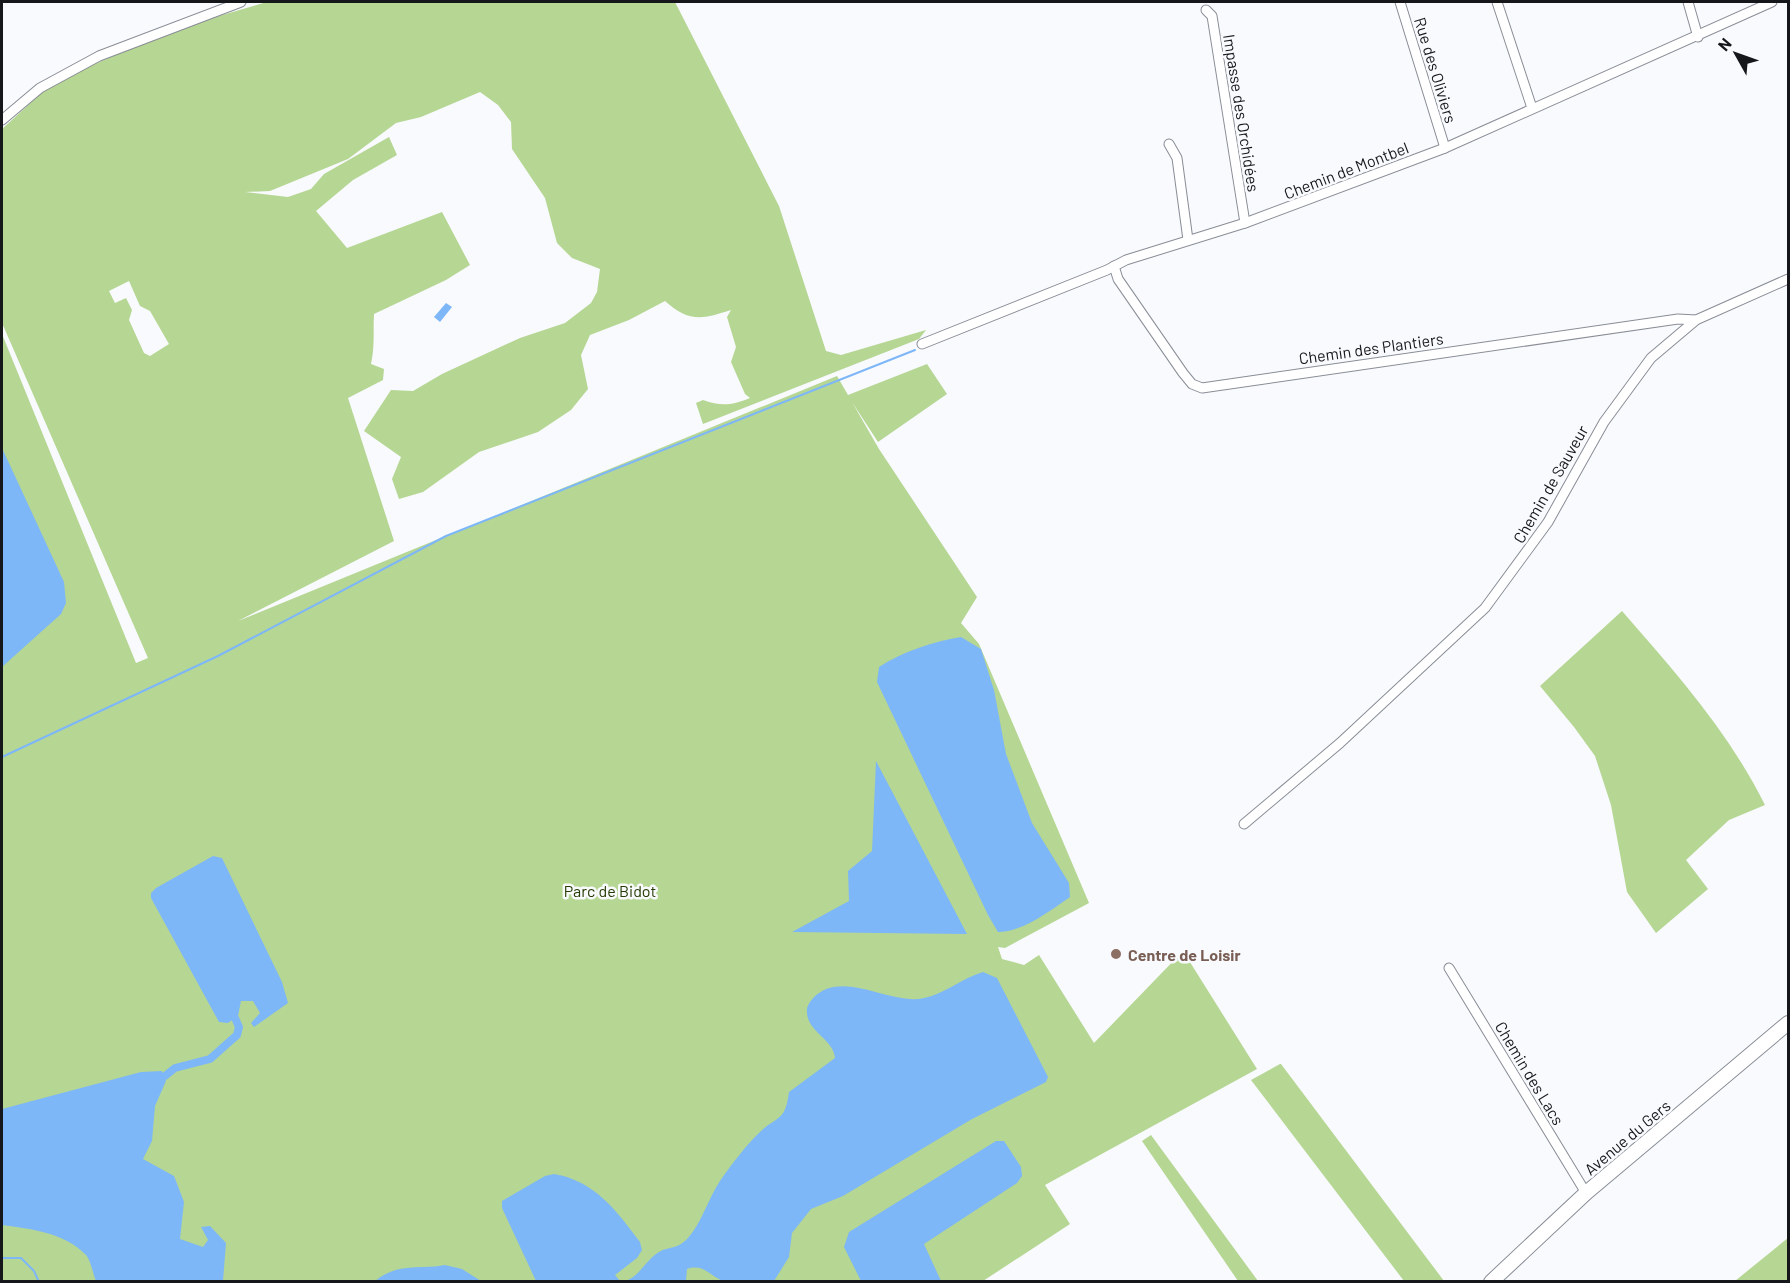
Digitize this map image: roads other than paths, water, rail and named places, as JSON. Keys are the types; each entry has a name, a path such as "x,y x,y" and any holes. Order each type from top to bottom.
{"main road":[{"name":"Avenue du Gers","path":"1491,1281 1586,1193 1788,1023"}],"street":[{"path":"2,120 39,88 99,56 241,2"},
{"name":"Rue des Oliviers","path":"1400,2 1445,148"},
{"path":"1497,2 1532,108"},
{"path":"1688,2 1698,37"},
{"name":"Chemin de Montbel","path":"922,344 1126,260 1245,223 1445,148 1773,2"},
{"name":"Impasse des Orchidées","path":"1206,10 1212,16 1245,223"},
{"path":"1169,144 1177,158 1188,240"},
{"name":"Chemin des Plantiers","path":"1114,266 1118,279 1183,373 1192,384 1202,388 1678,319 1696,320"},
{"name":"Chemin de Sauveur","path":"1244,824 1340,743 1485,608 1548,522 1582,458 1651,358 1696,320 1788,279"},
{"name":"Chemin des Lacs","path":"1449,968 1586,1193"}],"water":[{"path":"446,303 452,307 440,322 434,317"},
{"path":"2,448 64,582 66,603 61,614 2,667"},
{"path":"961,637 981,649 994,690 1006,754 1032,823 1069,883 1070,897 1027,924 1007,931 998,932 988,915 877,682 879,667 898,656 918,648"},
{"path":"876,761 967,934 792,932 849,901 848,871 872,851"},
{"path":"213,856 222,858 282,982 288,1003 254,1027 251,1023 260,1013 253,1001 241,1001 238,1016 228,1023 219,1022 151,898 151,893 156,888"},
{"path":"983,972 997,978 1048,1077 1046,1082 972,1119 843,1196 811,1209 792,1233 789,1257 774,1281 726,1282 703,1269 693,1268 687,1269 686,1281 626,1281 656,1254 680,1245 688,1238 720,1181 734,1162 756,1136 783,1113 789,1092 835,1058 830,1046 808,1020 807,1008 814,997 826,989 839,986 911,999 924,998"},
{"path":"162,1071 166,1081 155,1106 152,1141 143,1159 174,1176 184,1202 180,1239 203,1247 208,1240 201,1227 210,1226 226,1243 223,1281 96,1281 86,1255 68,1241 46,1233 2,1225 2,1109 141,1072"},
{"path":"996,1141 1004,1141 1021,1167 1022,1176 1017,1183 924,1244 941,1281 861,1281 844,1247 849,1232"},
{"path":"554,1174 581,1183 593,1190 613,1208 640,1242 642,1250 637,1258 615,1275 620,1281 536,1281 502,1208 502,1201 545,1176"},
{"path":"445,1265 462,1269 481,1281 375,1281 400,1269"}],"waterway":[{"path":"2,757 218,656 446,536 915,350"},
{"path":"165,1076 175,1068 210,1059 237,1035 239,1027 235,1018"},
{"path":"2,1258 21,1258 34,1271 39,1282"}],"place":[{"name":"Centre de Loisir","path":"1116,954"}],"park label":[{"name":"Parc de Bidot","path":"610,890"}]}
